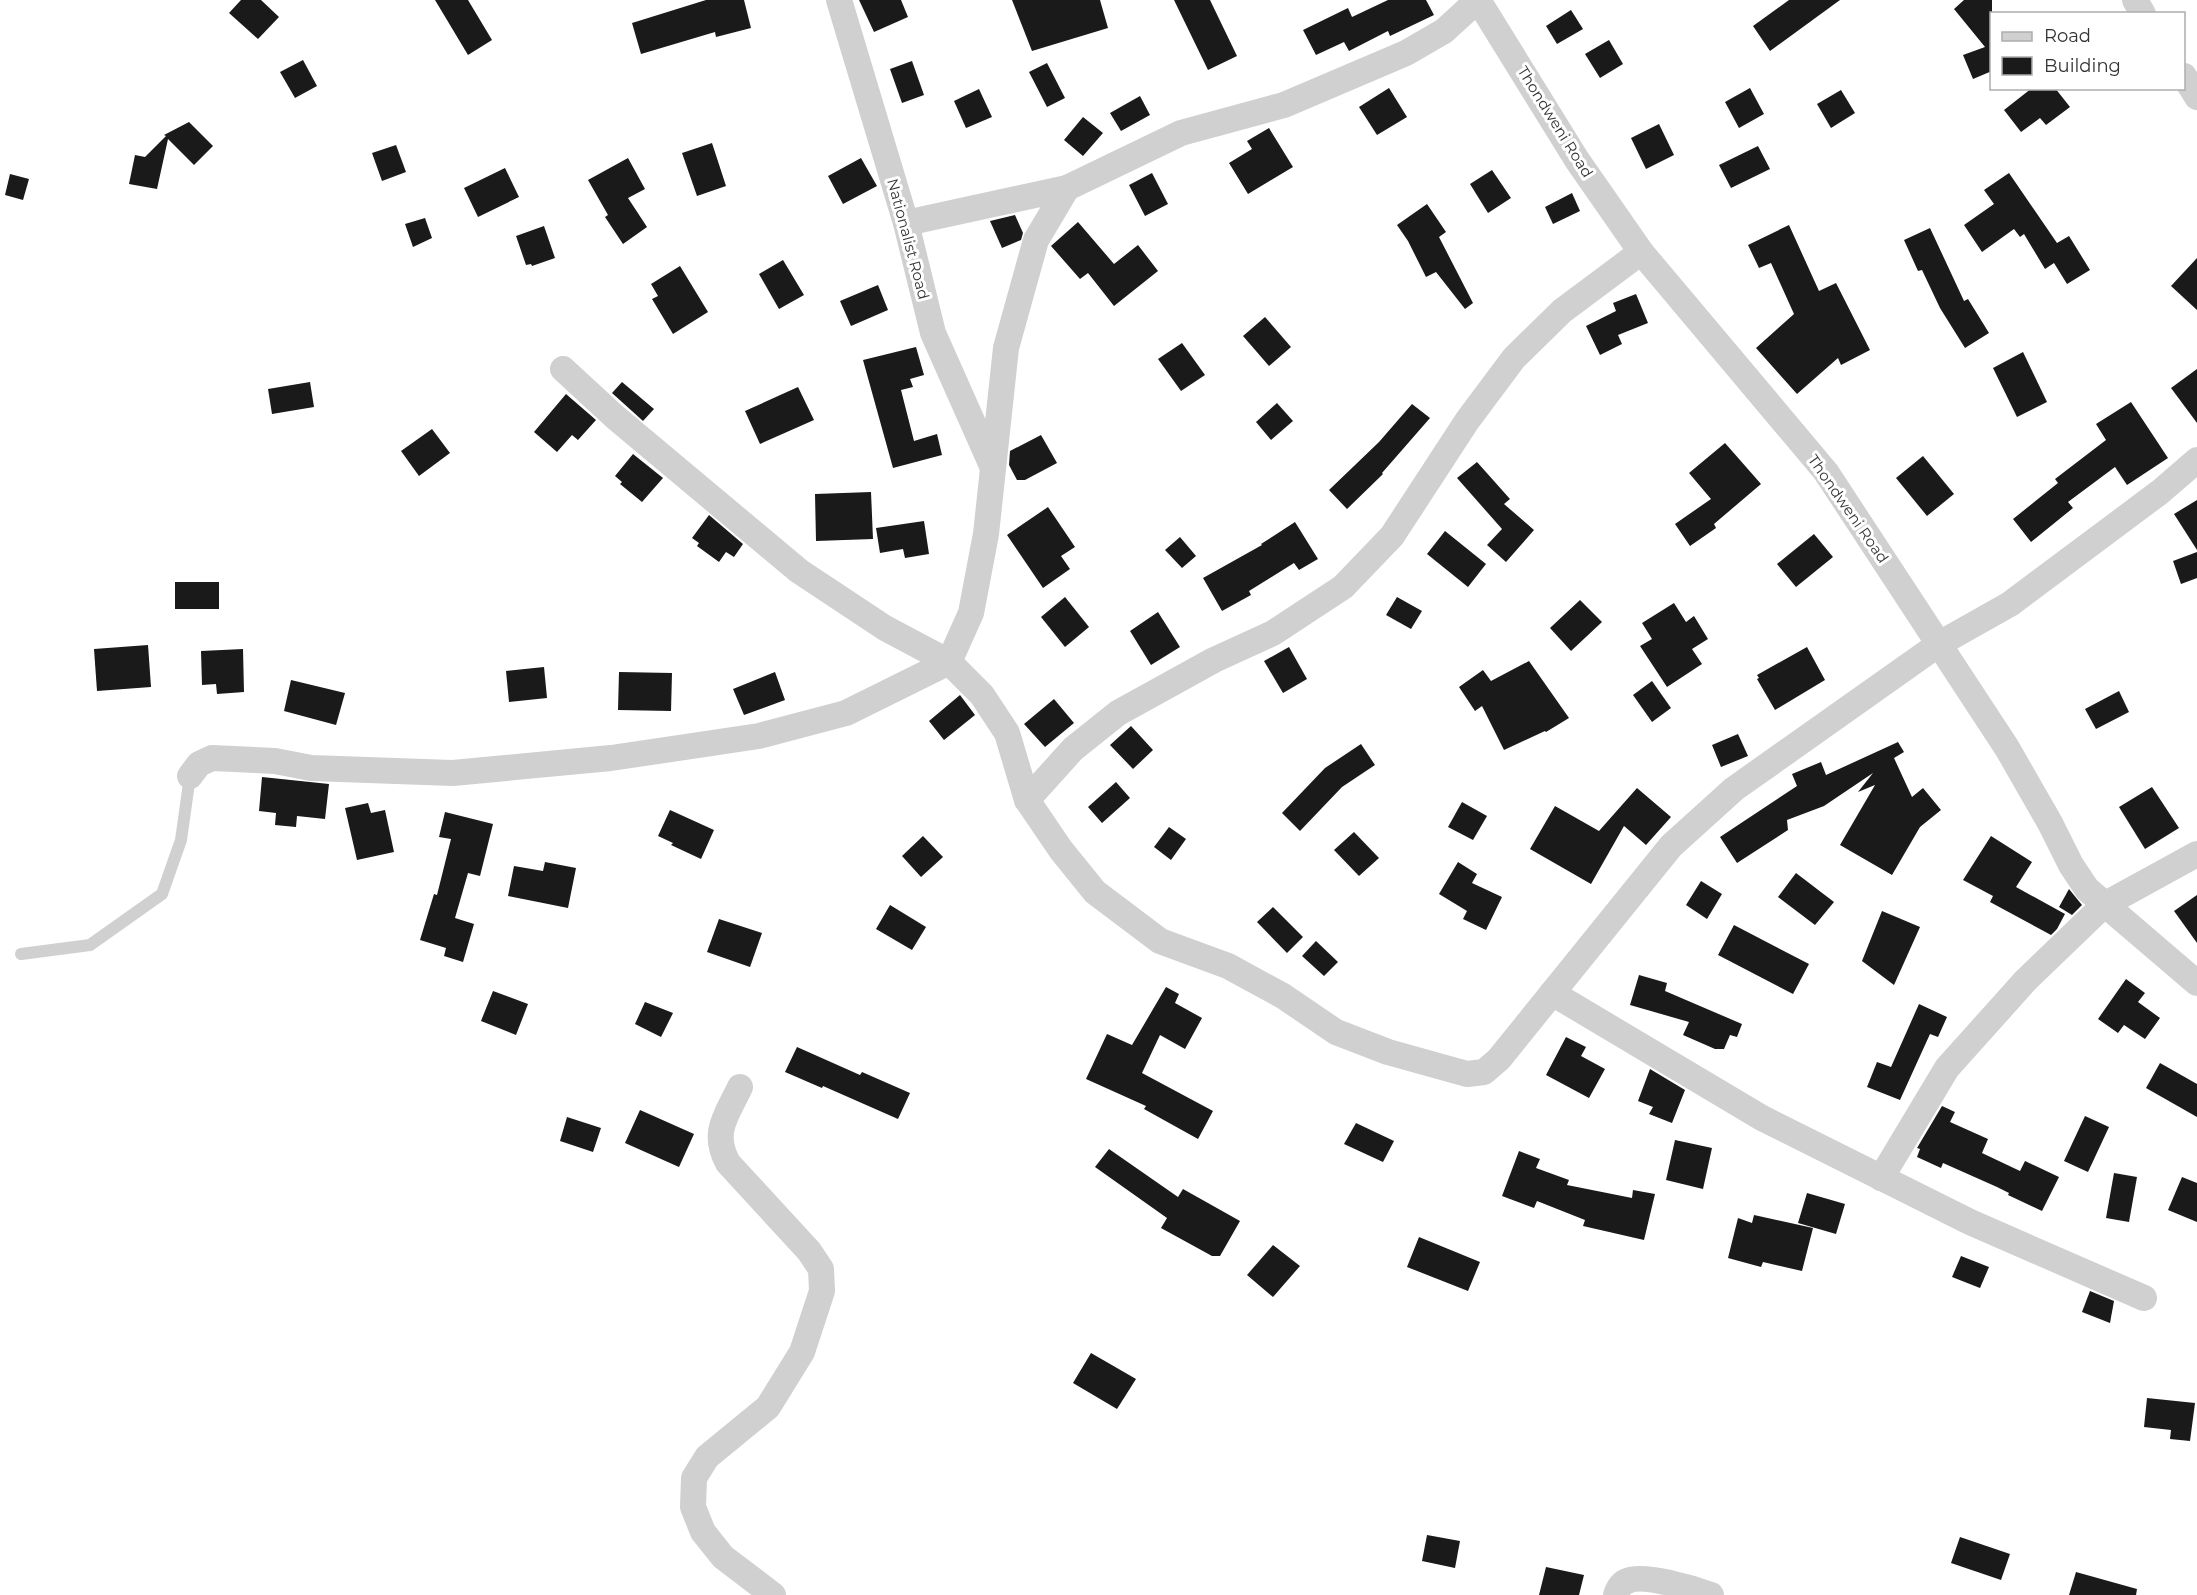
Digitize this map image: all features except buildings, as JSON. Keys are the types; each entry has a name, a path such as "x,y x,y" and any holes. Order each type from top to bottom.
{"street":[{"name":"Nationalist Road","path":"839,0 906,223 933,333 994,471"},
{"path":"906,223 1066,188 1181,133 1284,105 1406,53 1444,30 1478,0"},
{"name":"Thondweni Road","path":"1478,0 1577,160 1641,252 1826,472 2007,748 2071,865 2087,889 2197,983"},
{"path":"2185,78 2197,97"},
{"path":"190,776 199,764 212,758 275,761 311,768 453,772 611,758 748,737 846,713 950,662 971,613 986,534 1006,348 1035,240 1066,188"},
{"path":"1027,800 1073,749 1118,713 1214,660 1273,633 1343,587 1392,536 1467,421 1514,358 1562,312 1641,252"},
{"path":"563,369 615,417 799,572 885,628 950,662 982,695 1007,734 1027,800 1061,850 1095,892 1160,941 1228,966 1283,996 1336,1032 1388,1052 1467,1074 1484,1072 1499,1059 1671,846 1734,789 1940,644 2010,604 2160,492 2197,460"},
{"path":"1881,1178 1947,1068 2026,980 2104,905 2197,854"},
{"path":"1552,993 1762,1118 1970,1222 2144,1298"},
{"path":"740,1087 720,1131 721,1150 728,1163 809,1251 821,1269 822,1291 802,1352 768,1407 707,1457 694,1478 693,1507 703,1532 723,1557 773,1595"},
{"path":"1616,1595 1618,1589 1627,1581 1639,1578 1710,1595"}],"lane":[{"path":"21,954 90,945 162,894 182,840 190,776"}]}
